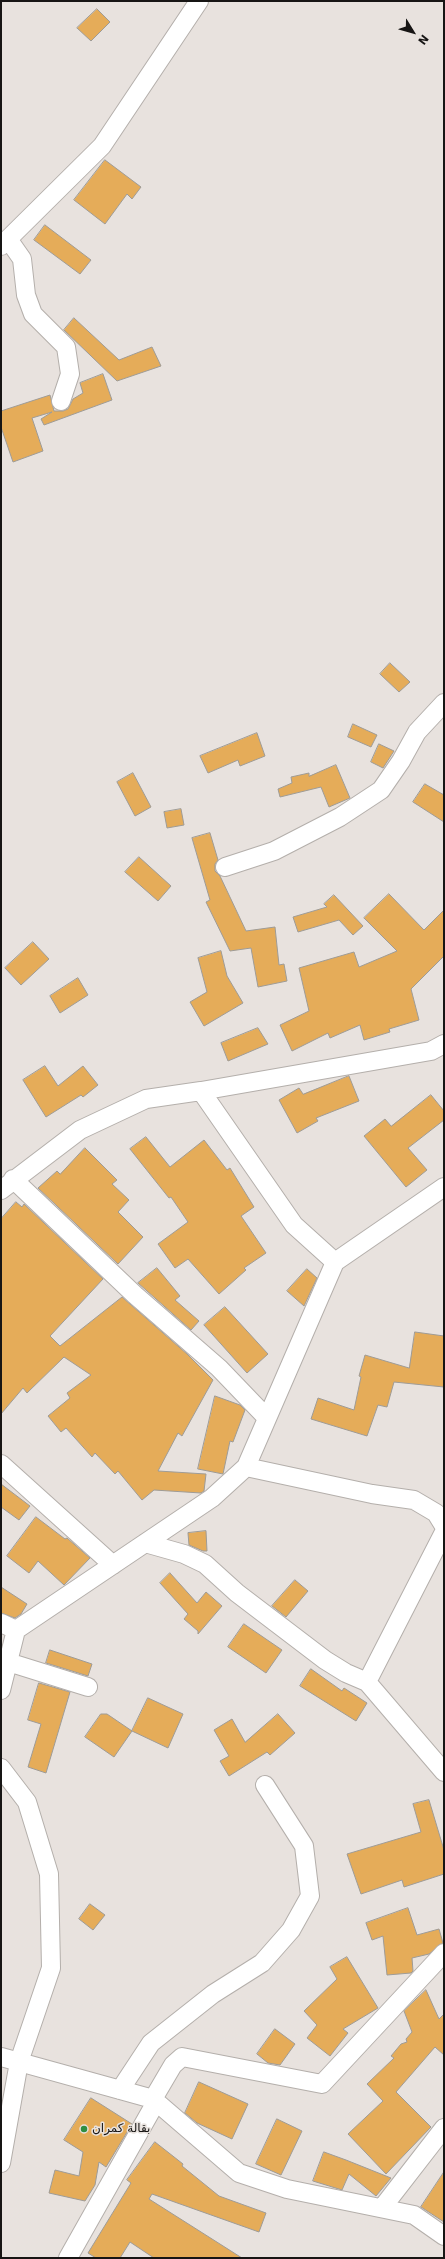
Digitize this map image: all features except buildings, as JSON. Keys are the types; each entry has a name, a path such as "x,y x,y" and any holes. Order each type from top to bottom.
{"street":[{"path":"61,401 70,374 66,347 33,314 26,295 22,259 5,242 102,146 199,1"},
{"path":"225,867 274,851 340,817 381,790 401,761 417,732 444,703"},
{"path":"267,1418 219,1368 7,1185 80,1130 146,1099 201,1091 431,1051 444,1044"},
{"path":"201,1091 294,1225 335,1262"},
{"path":"1,1690 8,1662 9,1626 113,1565 212,1498 246,1467 335,1262 444,1187"},
{"path":"1,1464 113,1565"},
{"path":"246,1467 372,1494 414,1500 436,1513 444,1526"},
{"path":"367,1682 444,1532"},
{"path":"145,1543 184,1554 205,1564 237,1593 325,1660 346,1673 367,1682 440,1770 444,1772"},
{"path":"8,1662 88,1687"},
{"path":"1,1768 27,1802 49,1874 51,1968 19,2062 1,2163"},
{"path":"120,2090 151,2043 212,1994 262,1963 291,1930 310,1896 304,1846 265,1785"},
{"path":"68,2258 173,2065 182,2057 322,2084 444,1953"},
{"path":"1,2057 154,2101 239,2172 287,2189 414,2215 444,2236"},
{"path":"382,2208 444,2128"}],"place":[{"name":"بقالة كمران","path":"84,2129"}]}
